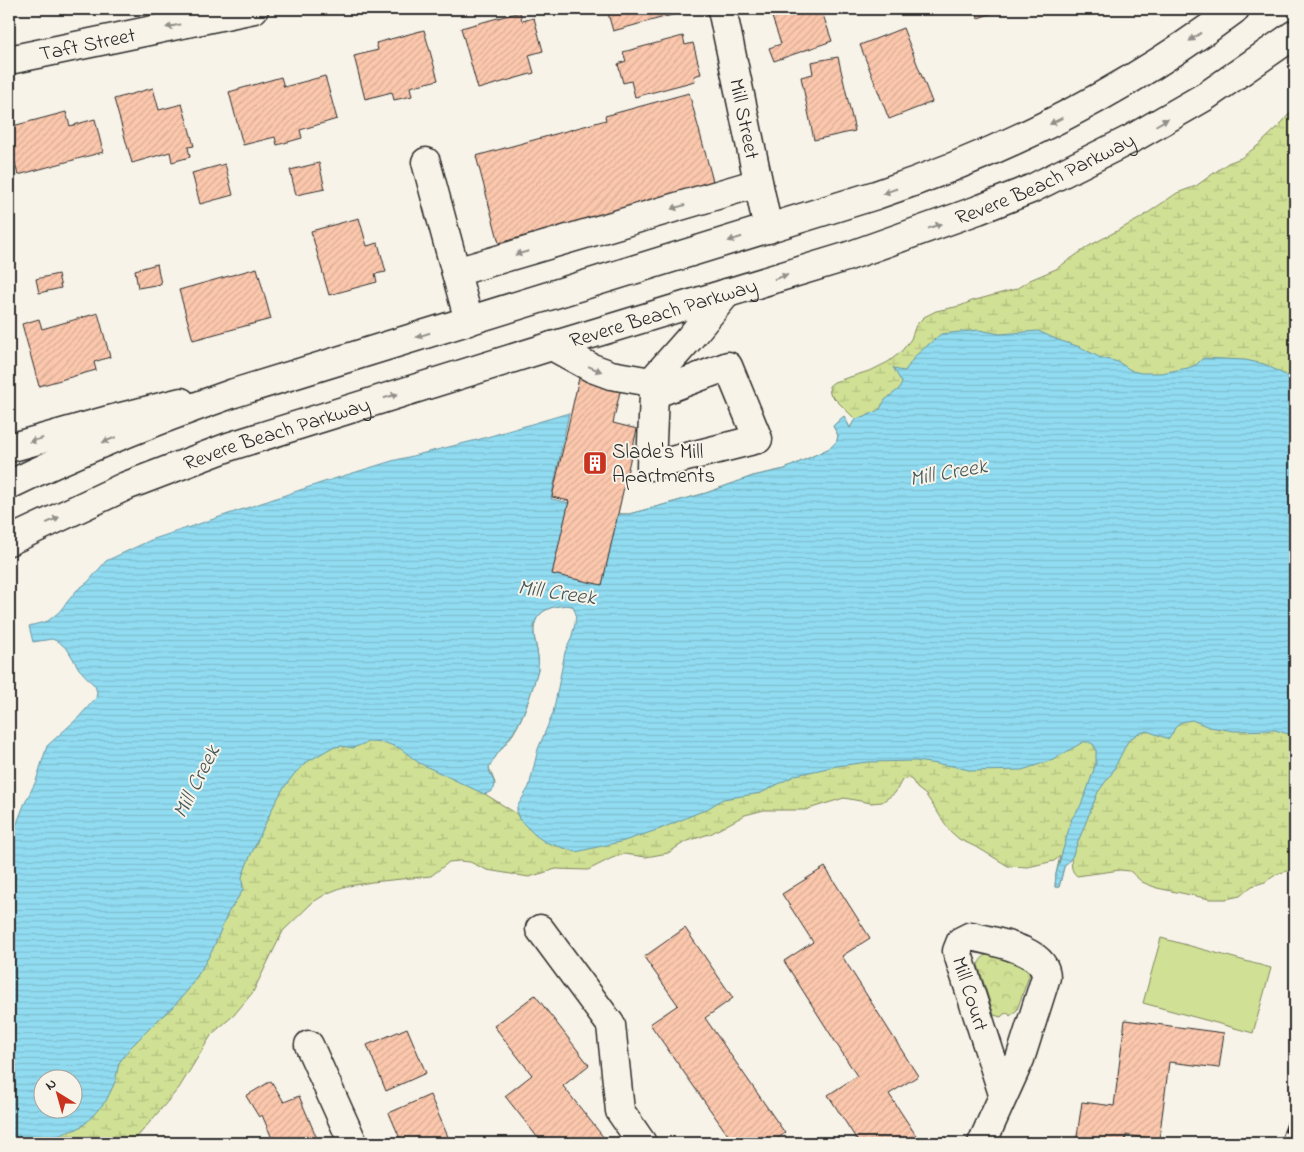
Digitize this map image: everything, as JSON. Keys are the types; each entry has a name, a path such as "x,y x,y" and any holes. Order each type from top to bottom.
{"main road":[{"name":"Taft Street","path":"9,60 254,9"},
{"name":"Mill Street","path":"722,9 768,229"},
{"path":"9,485 74,454 154,421 234,393 921,180 1032,133 1082,107 1155,64 1234,9"},
{"name":"Revere Beach Parkway","path":"9,541 100,498 205,455 276,431 873,248 978,210 1031,188 1108,152 1182,111 1255,64 1295,34"},
{"path":"426,162 469,321"},
{"path":"456,272 758,183"},
{"path":"552,346 592,368 652,388 727,293"},
{"path":"9,448 109,420 287,376"},
{"path":"540,929 611,1025 620,1111 642,1143"},
{"name":"Mill Court","path":"982,1143 1020,1058 1046,972 1044,966 1033,954 971,936 961,941 957,951 1003,1094"},
{"path":"309,1045 352,1143"}],"green space":[{"path":"1295,107 1295,499 759,525 619,514 629,514 663,505 706,493 753,476 785,469 830,448 837,441 838,435 833,426 844,416 850,428 855,419 830,394 829,386 834,382 872,370 888,362 901,352 911,339 916,325 924,317 936,311 960,306 1016,289 1030,280 1056,269 1089,246 1139,219 1177,193 1196,186 1228,163 1241,158 1260,144"},
{"path":"1295,579 1295,870 1277,874 1265,882 1252,886 1240,896 1226,899 1210,899 1157,888 1142,882 1130,871 1120,870 1077,876 1072,869 1071,857 1064,867 1059,887 1055,887 1060,856 1054,861 1028,867 1008,866 959,839 950,831 926,795 908,778 902,780 895,793 882,802 871,803 844,798 805,810 764,810 745,815 712,833 685,842 668,853 646,857 624,854 588,870 556,869 529,877 487,870 470,862 449,862 431,876 343,887 313,902 283,931 253,992 234,1015 212,1034 179,1088 132,1143 12,1143 54,1120 82,1120 82,1090 224,800 521,598 573,606 552,607 543,612 536,620 534,637 538,656 538,669 531,693 517,727 489,768 495,783 494,788 485,794 517,814 520,820"},
{"path":"1161,938 1271,968 1253,1033 1143,1003"},
{"path":"992,953 1022,961 1030,973 1017,1010 1010,1016 1008,1013 1001,1017 994,1015 978,965 983,957"}],"water":[{"name":"Mill Creek","path":"979,330 1000,334 1038,331 1080,347 1099,357 1118,362 1132,371 1141,373 1161,373 1188,368 1196,365 1203,358 1245,360 1264,364 1291,378 1295,377 1295,736 1275,730 1234,731 1209,727 1192,720 1181,722 1169,739 1147,731 1137,734 1128,741 1112,773 1098,792 1072,857 1064,867 1059,887 1055,887 1056,874 1072,818 1080,807 1096,763 1096,750 1094,745 1089,742 1083,742 1053,760 1022,770 973,771 915,761 868,762 837,766 796,775 761,793 723,799 707,809 660,829 624,841 576,852 545,842 520,820 517,814 517,807 529,787 538,749 553,713 565,652 575,624 576,614 573,606 552,607 539,616 534,625 538,669 521,719 489,768 494,784 493,790 484,794 419,763 401,749 386,743 368,742 353,748 341,746 331,748 307,762 295,773 274,805 242,877 243,890 228,913 212,951 201,970 188,990 174,1006 130,1048 119,1063 115,1082 106,1101 86,1123 47,1143 9,1143 9,844 24,805 36,781 47,746 78,718 96,698 97,692 95,686 79,669 68,650 52,639 33,642 29,626 48,621 59,612 77,590 88,582 106,561 151,540 392,461 477,440 569,413 551,499 619,514 629,514 706,493 753,476 785,469 830,448 837,441 838,435 833,426 844,416 850,428 855,419 865,417 880,409 885,400 899,389 902,383 893,367 905,371 915,356 941,334"}],"building":[{"path":"682,9 683,12 613,31 607,10"},
{"path":"796,9 821,9 832,41 774,61 769,48 781,44 772,17"},
{"path":"975,9 1005,9 978,18"},
{"path":"520,12 522,21 534,18 543,51 529,55 534,73 478,89 461,28"},
{"path":"903,28 932,102 889,119 860,45"},
{"path":"424,30 438,80 410,87 412,96 394,100 392,92 365,99 354,56 378,50 376,43"},
{"path":"683,36 685,45 693,43 701,74 694,76 695,81 635,97 631,81 623,83 618,64 626,61 623,52"},
{"path":"838,57 855,131 814,140 801,77 813,74 811,62"},
{"path":"325,76 337,119 300,130 302,138 277,145 275,137 243,145 229,92 281,77 284,87"},
{"path":"153,88 159,110 182,104 194,146 188,147 190,157 172,162 170,152 132,163 114,99"},
{"path":"689,93 714,185 499,243 476,156 606,120 605,116"},
{"path":"66,112 70,126 95,119 103,152 18,175 9,140 9,127"},
{"path":"319,163 325,189 296,195 290,170"},
{"path":"225,164 233,195 200,204 192,173"},
{"path":"359,218 367,246 378,243 386,272 375,274 377,282 329,295 311,231"},
{"path":"157,264 161,284 138,288 135,270"},
{"path":"257,268 271,319 193,340 179,290"},
{"path":"58,274 61,288 39,293 36,279"},
{"path":"98,313 110,357 94,362 96,370 39,386 22,324 39,319 42,329"},
{"name":"Slade's Mill Apartments","path":"579,378 621,387 613,423 637,429 602,585 552,574 569,501 552,497"},
{"path":"825,867 870,938 842,956 918,1076 889,1094 919,1140 914,1143 859,1143 828,1095 857,1076 784,961 813,942 782,894"},
{"path":"685,928 733,998 705,1018 785,1133 771,1143 723,1143 730,1138 650,1024 678,1005 644,957"},
{"path":"535,995 589,1065 563,1086 608,1143 542,1143 505,1096 532,1075 494,1026"},
{"path":"1125,1020 1224,1033 1219,1068 1169,1062 1159,1140 1126,1135 1125,1143 1076,1143 1082,1102 1114,1106"},
{"path":"407,1028 426,1073 386,1091 367,1045"},
{"path":"271,1081 284,1102 299,1096 318,1141 313,1143 274,1143 262,1115 259,1117 246,1096"},
{"path":"430,1095 449,1139 440,1143 402,1143 389,1113"}],"railway":[{"path":"1282,1143 1295,1107"}],"place":[{"name":"Slade's Mill Apartments","path":"595,463"}]}
